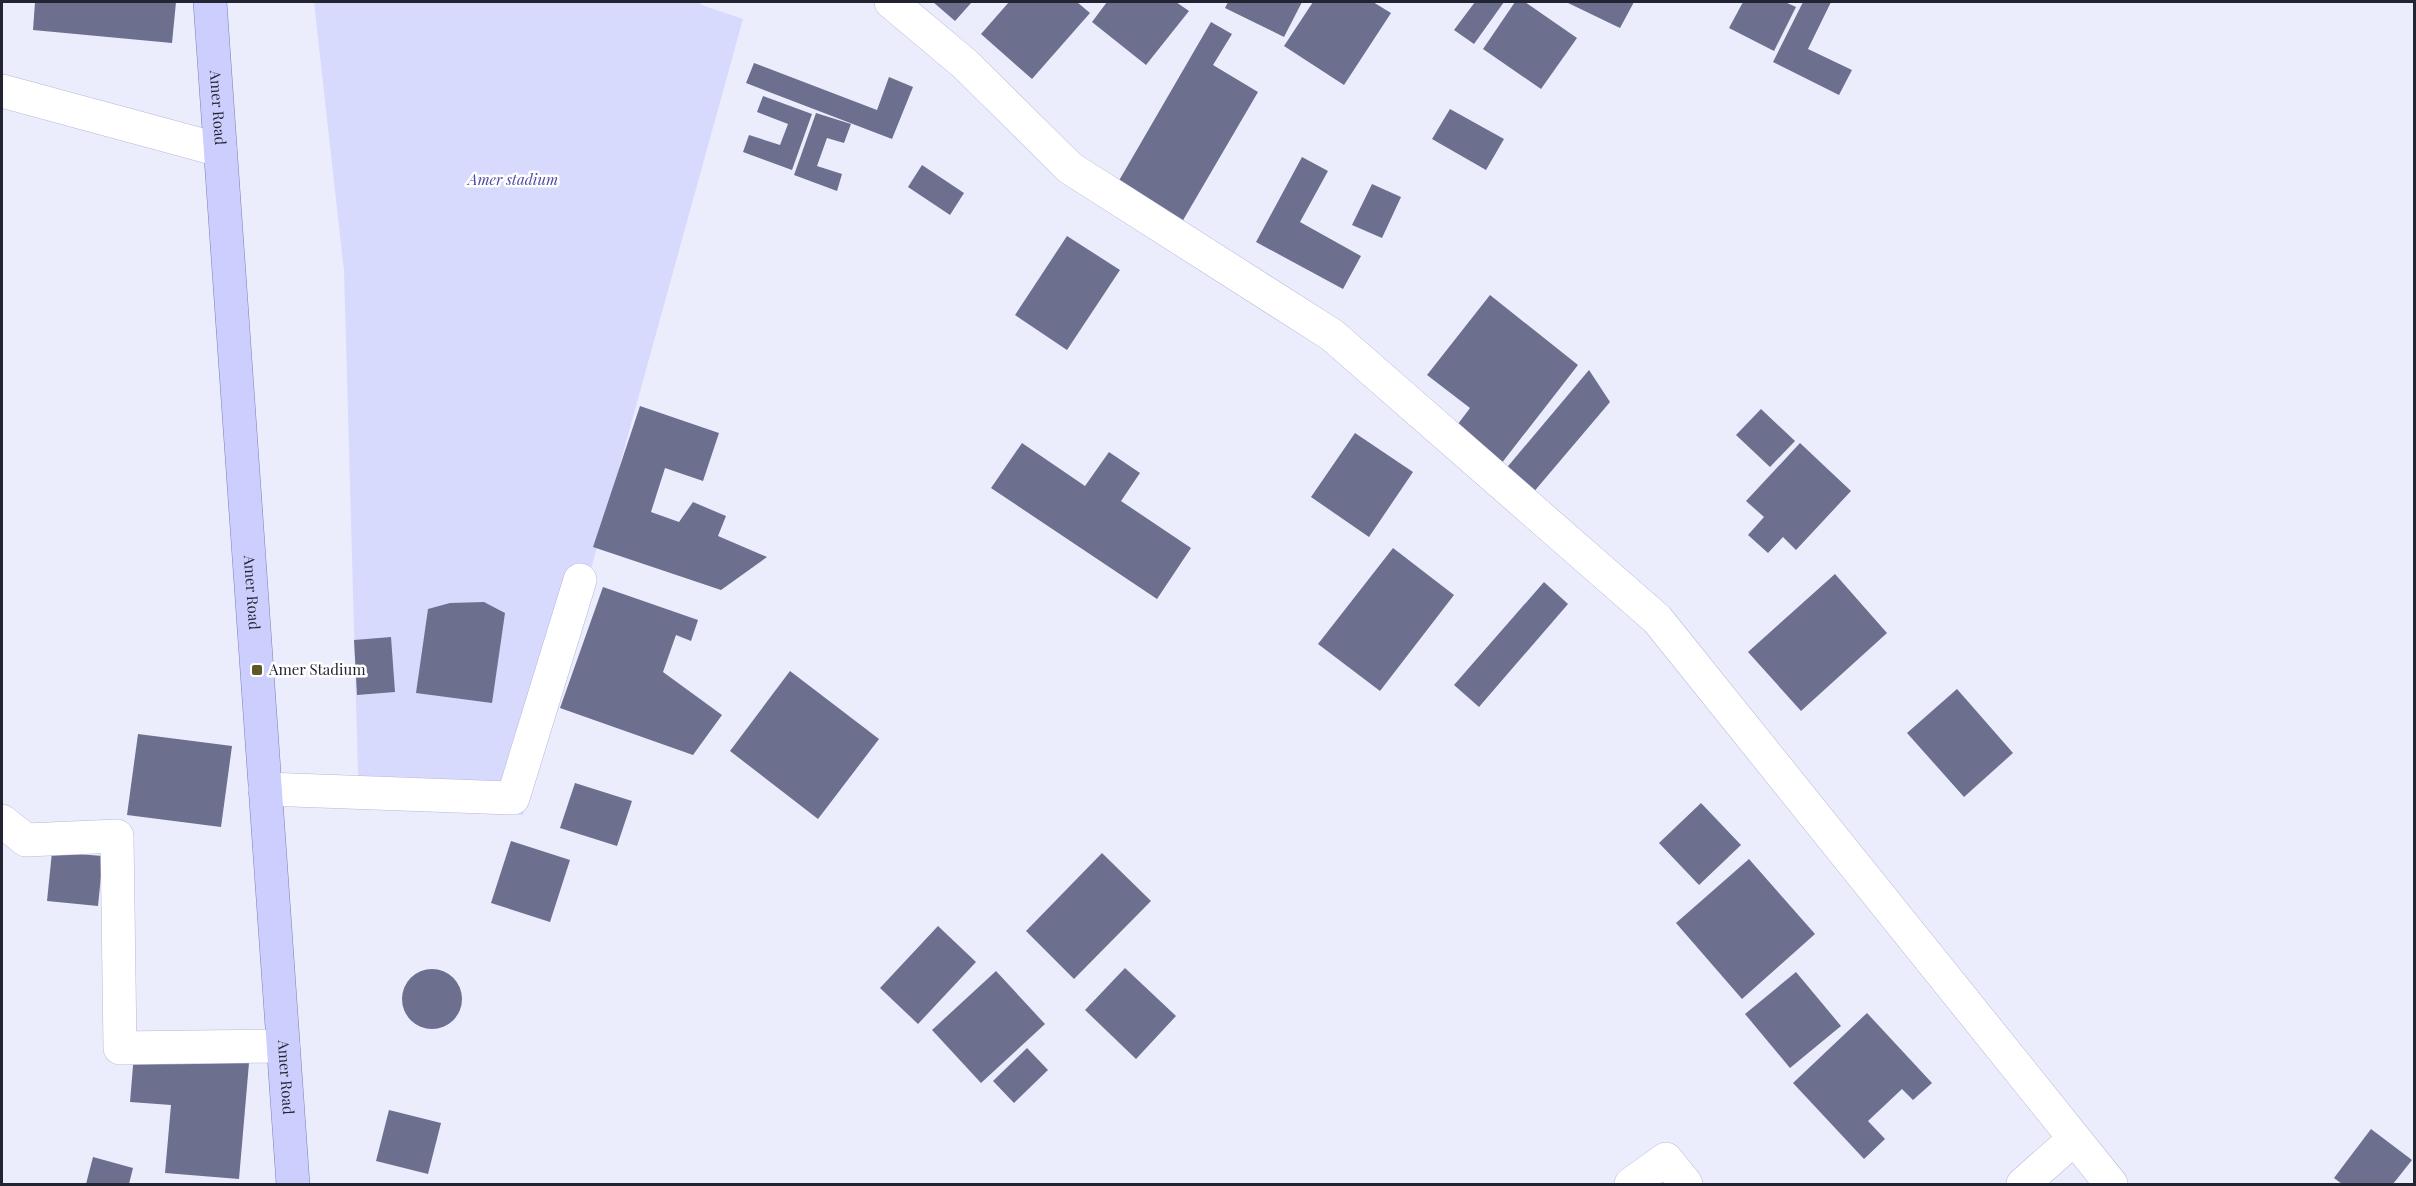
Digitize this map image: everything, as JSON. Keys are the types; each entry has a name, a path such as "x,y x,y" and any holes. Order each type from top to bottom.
{"main road":[{"name":"Amer Road","path":"210,2 293,1185"}],"street":[{"path":"891,2 965,64 1070,168 1332,335 1657,619 2111,1185"},
{"path":"2,91 220,150"},
{"path":"265,789 513,798 580,580"},
{"path":"2,821 26,840 117,836 120,1048 283,1046"},
{"path":"2023,1185 2074,1139"},
{"path":"1631,1185 1666,1159 1686,1185"}],"green space":[{"name":"Amer stadium","path":"314,2 698,2 743,19 523,815 359,809 344,271"}],"building":[{"path":"35,2 176,2 172,43 33,30"},
{"path":"933,2 972,2 955,21"},
{"path":"1009,2 1077,2 1090,13 1032,79 981,34"},
{"path":"1107,2 1176,2 1189,11 1146,65 1092,22"},
{"path":"1228,2 1302,2 1284,37 1225,8"},
{"path":"1313,2 1373,2 1391,13 1344,85 1284,46"},
{"path":"1475,2 1504,2 1474,44 1454,30"},
{"path":"1515,2 1525,2 1577,38 1541,89 1483,49"},
{"path":"1566,2 1634,2 1620,28"},
{"path":"1743,2 1785,2 1796,7 1774,51 1729,28"},
{"path":"1803,2 1831,2 1808,49 1852,70 1839,95 1773,62"},
{"path":"1211,22 1232,34 1213,65 1258,92 1182,222 1117,184"},
{"path":"754,63 877,110 889,77 913,87 892,139 746,83"},
{"path":"763,96 812,114 792,170 743,152 749,135 780,145 788,124 757,112"},
{"path":"1450,109 1504,139 1486,170 1432,139"},
{"path":"816,113 851,124 844,143 827,138 817,166 842,174 837,191 794,175"},
{"path":"1302,157 1328,171 1300,222 1361,256 1343,289 1256,242"},
{"path":"922,165 964,193 950,215 908,187"},
{"path":"1372,184 1401,197 1382,238 1352,225"},
{"path":"1067,236 1120,270 1067,350 1015,315"},
{"path":"1490,295 1578,365 1501,464 1455,428 1470,408 1427,375"},
{"path":"1589,370 1610,402 1532,494 1504,471"},
{"path":"640,406 719,433 703,481 665,468 651,512 679,522 693,502 726,516 718,536 767,557 721,590 593,547"},
{"path":"1761,409 1795,441 1770,467 1736,435"},
{"path":"1355,433 1413,472 1369,537 1311,497"},
{"path":"1022,443 1085,486 1109,452 1140,473 1121,501 1191,548 1157,599 991,488"},
{"path":"1800,443 1851,491 1796,550 1783,537 1768,553 1748,535 1764,517 1746,501"},
{"path":"1393,548 1454,595 1380,691 1318,644"},
{"path":"1835,574 1887,633 1801,711 1748,652"},
{"path":"1544,582 1568,604 1479,707 1454,685"},
{"path":"603,587 698,620 691,641 676,635 663,672 722,715 693,755 560,708"},
{"path":"484,602 505,613 492,703 416,693 428,609 450,603"},
{"path":"391,637 395,692 357,695 354,640"},
{"path":"790,671 879,739 818,819 730,751"},
{"path":"1957,689 2013,753 1964,797 1907,733"},
{"path":"138,734 232,746 221,827 127,815"},
{"path":"575,783 632,801 617,846 560,828"},
{"path":"1701,803 1741,845 1699,885 1659,843"},
{"path":"511,841 570,860 550,922 491,903"},
{"path":"52,852 103,856 98,906 47,901"},
{"path":"1102,853 1151,901 1074,979 1026,931"},
{"path":"1749,859 1815,934 1742,999 1676,923"},
{"path":"938,926 976,962 918,1024 880,988"},
{"path":"1125,968 1176,1016 1136,1059 1085,1010"},
{"path":"432,969 453,978 462,999 453,1020 432,1029 411,1020 402,999 411,978"},
{"path":"996,971 1045,1024 981,1083 932,1030"},
{"path":"1796,972 1841,1026 1790,1068 1745,1014"},
{"path":"1867,1013 1932,1083 1913,1100 1902,1089 1868,1121 1885,1139 1864,1159 1793,1083"},
{"path":"1027,1048 1048,1070 1014,1103 993,1081"},
{"path":"134,1054 249,1063 239,1179 165,1173 171,1105 130,1102"},
{"path":"389,1110 441,1123 428,1174 376,1161"},
{"path":"2371,1129 2412,1160 2393,1184 2342,1184 2334,1178"},
{"path":"93,1157 133,1168 129,1184 86,1184"}],"place":[{"name":"Amer Stadium","path":"257,670"}]}
